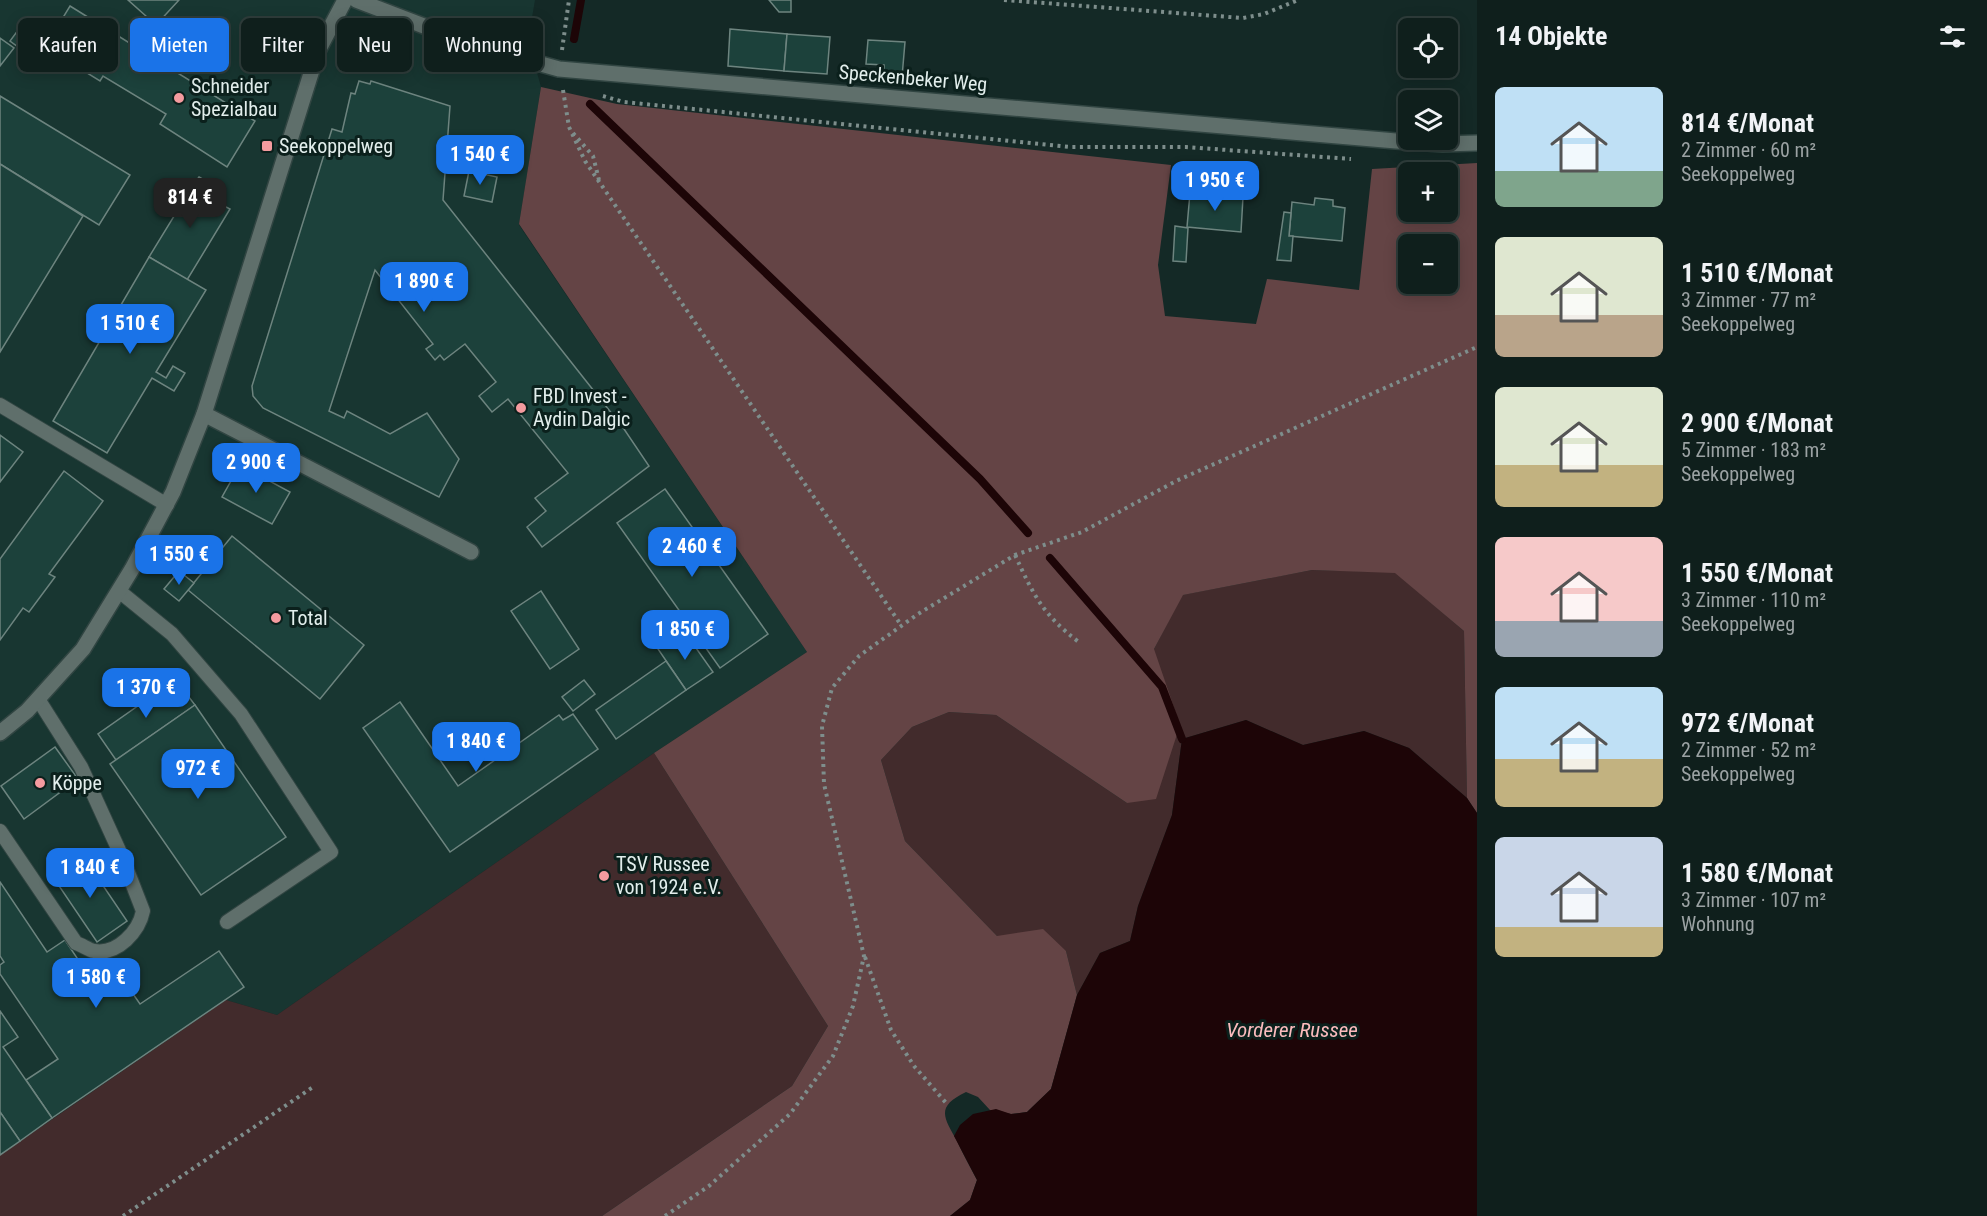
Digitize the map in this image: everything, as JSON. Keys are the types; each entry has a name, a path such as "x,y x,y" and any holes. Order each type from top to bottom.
{"street":[{"path":"0,733 38,699 83,649 119,591 166,506 204,414 318,51 345,0"},
{"name":"Speckenbeker Weg","path":"356,0 476,46 559,69 1396,141 1443,144 1477,142"},
{"path":"204,414 471,552"}],"lane":[{"path":"0,405 166,506"},
{"path":"119,591 172,634 241,714 331,852 227,922"},
{"path":"0,831 76,943 96,951 112,948 131,937 140,925 143,911 81,767 38,699"}],"path":[{"path":"569,0 559,69 569,127 600,184 902,625"},
{"path":"1004,0 1243,18 1264,14 1298,0"},
{"path":"599,94 624,102 1070,147 1186,147 1345,160 1360,158"},
{"path":"569,127 593,156 600,184"},
{"path":"947,1104 914,1066 891,1030 864,956 824,784 822,726 832,688 859,656 902,625 1015,555 1082,532 1176,481 1477,347"},
{"path":"1015,555 1036,601 1056,625 1080,643"},
{"path":"665,1216 709,1186 790,1114 833,1056 853,1006 864,956"},
{"path":"123,1216 313,1087"}],"shaded area":[{"path":"0,0 535,0 532,18 424,18 424,72 537,72 541,87 519,225 807,652 654,753 277,1015 226,1000 0,1155"},
{"path":"541,87 617,104 1171,165 1158,265 1165,316 1256,324 1267,279 1359,290 1372,169 1398,168 1398,222 1458,222 1458,164 1477,163 1477,813 1467,798 1464,631 1395,573 1312,570 1183,595 1154,649 1180,725 1156,799 1127,803 996,715 949,712 912,727 881,760 905,841 997,936 1043,929 1066,951 1077,995 1051,1089 1027,1112 1011,1114 990,1110 978,1097 966,1092 956,1097 946,1108 946,1119 977,1180 970,1200 950,1216 602,1216 792,1086 828,1026 654,753 807,652 519,224"},
{"path":"1312,570 1395,572 1464,631 1467,798 1409,748 1364,731 1303,745 1246,720 1182,739 1172,815 1138,906 1130,941 1100,953 1077,995 1066,951 997,936 905,841 881,760 912,727 949,712 996,715 1127,803 1154,649 1182,595"},
{"name":"TSV Russee von 1924 e.V.","path":"654,753 828,1026 792,1086 602,1216 0,1216 0,1155 226,1000 277,1015"}],"water":[{"name":"Vorderer Russee","path":"1246,720 1303,745 1364,731 1409,748 1467,798 1477,813 1477,1216 950,1216 970,1200 977,1180 954,1136 960,1125 973,1114 996,1109 1011,1114 1027,1112 1051,1089 1077,995 1100,953 1130,941 1138,906 1172,815 1182,739"}],"building":[{"path":"128,0 179,0 162,18 148,18"},
{"path":"769,0 791,0 791,12 779,12"},
{"name":"Schneider Spezialbau","path":"70,6 89,18 63,18"},
{"path":"730,29 787,34 784,71 728,66"},
{"path":"18,30 18,47 10,41"},
{"path":"787,34 830,37 827,74 784,71"},
{"name":"Schneider Spezialbau","path":"118,36 130,43 130,72 176,72 255,121 227,167 160,124 166,114 103,76 100,81 85,72 118,72"},
{"path":"0,38 14,48 0,66"},
{"path":"868,40 905,42 902,77 884,76 884,65 866,64"},
{"path":"359,81 370,84 371,81 450,106 443,200 624,429 649,466 542,547 527,527 546,511 535,498 568,473 508,399 492,412 479,396 496,382 465,344 444,360 440,355 435,360 426,349 433,344 375,270 329,411 344,418 347,411 390,434 427,413 459,459 439,497 263,408 253,396 252,386 332,129 342,132 351,93 355,94"},
{"path":"0,96 130,175 99,225 0,164"},
{"path":"0,164 83,216 0,352"},
{"path":"469,171 497,177 492,202 464,196"},
{"path":"199,177 220,189 213,200 230,209 187,280 149,257 176,213 171,209 177,198 182,200"},
{"path":"1190,193 1243,197 1241,232 1187,227"},
{"path":"1315,198 1333,200 1333,206 1345,208 1342,241 1289,236 1292,202 1314,205"},
{"path":"1284,212 1291,213 1289,236 1293,236 1291,261 1277,260"},
{"path":"1175,226 1188,228 1186,262 1173,261"},
{"path":"149,257 206,290 156,372 166,378 173,366 185,373 174,391 152,378 107,453 53,421"},
{"path":"0,435 23,452 0,482"},
{"path":"240,465 290,492 272,524 222,497"},
{"path":"64,471 103,501 49,574 55,577 29,612 23,608 0,640 0,559"},
{"path":"665,489 768,634 720,668 617,523"},
{"name":"Total","path":"232,536 364,645 320,699 188,590"},
{"path":"179,571 194,583 179,601 164,589"},
{"path":"541,591 579,649 550,669 511,611"},
{"path":"684,631 713,672 686,690 658,649"},
{"path":"666,661 686,690 616,739 596,710"},
{"path":"176,680 195,705 116,760 98,734 149,698 144,691 151,686 156,693"},
{"path":"584,680 595,694 573,711 562,697"},
{"path":"400,702 458,786 559,715 563,720 573,714 598,749 450,852 363,728"},
{"path":"195,705 286,837 201,895 110,764"},
{"name":"Köppe","path":"55,747 78,779 24,819 1,786"},
{"path":"83,856 127,921 97,942 53,877"},
{"path":"0,882 47,952 65,940 85,970 106,955 140,1004 219,951 244,987 52,1118 26,1080 58,1059 0,974 0,965 4,962 0,956"},
{"path":"0,1011 18,1037 3,1047 52,1118 20,1141 0,1112"},
{"path":"0,1112 20,1141 0,1155"}],"waterway":[{"path":"574,39 581,0"},
{"path":"590,104 980,479 1028,533"},
{"path":"1050,558 1162,687 1182,739"}],"place":[{"name":"Schneider Spezialbau","path":"179,98"},
{"name":"Seekoppelweg","path":"267,146"},
{"name":"FBD Invest - Aydin Dalgic","path":"521,408"},
{"name":"Total","path":"276,618"},
{"name":"Köppe","path":"40,783"},
{"name":"TSV Russee von 1924 e.V.","path":"604,876"}]}
